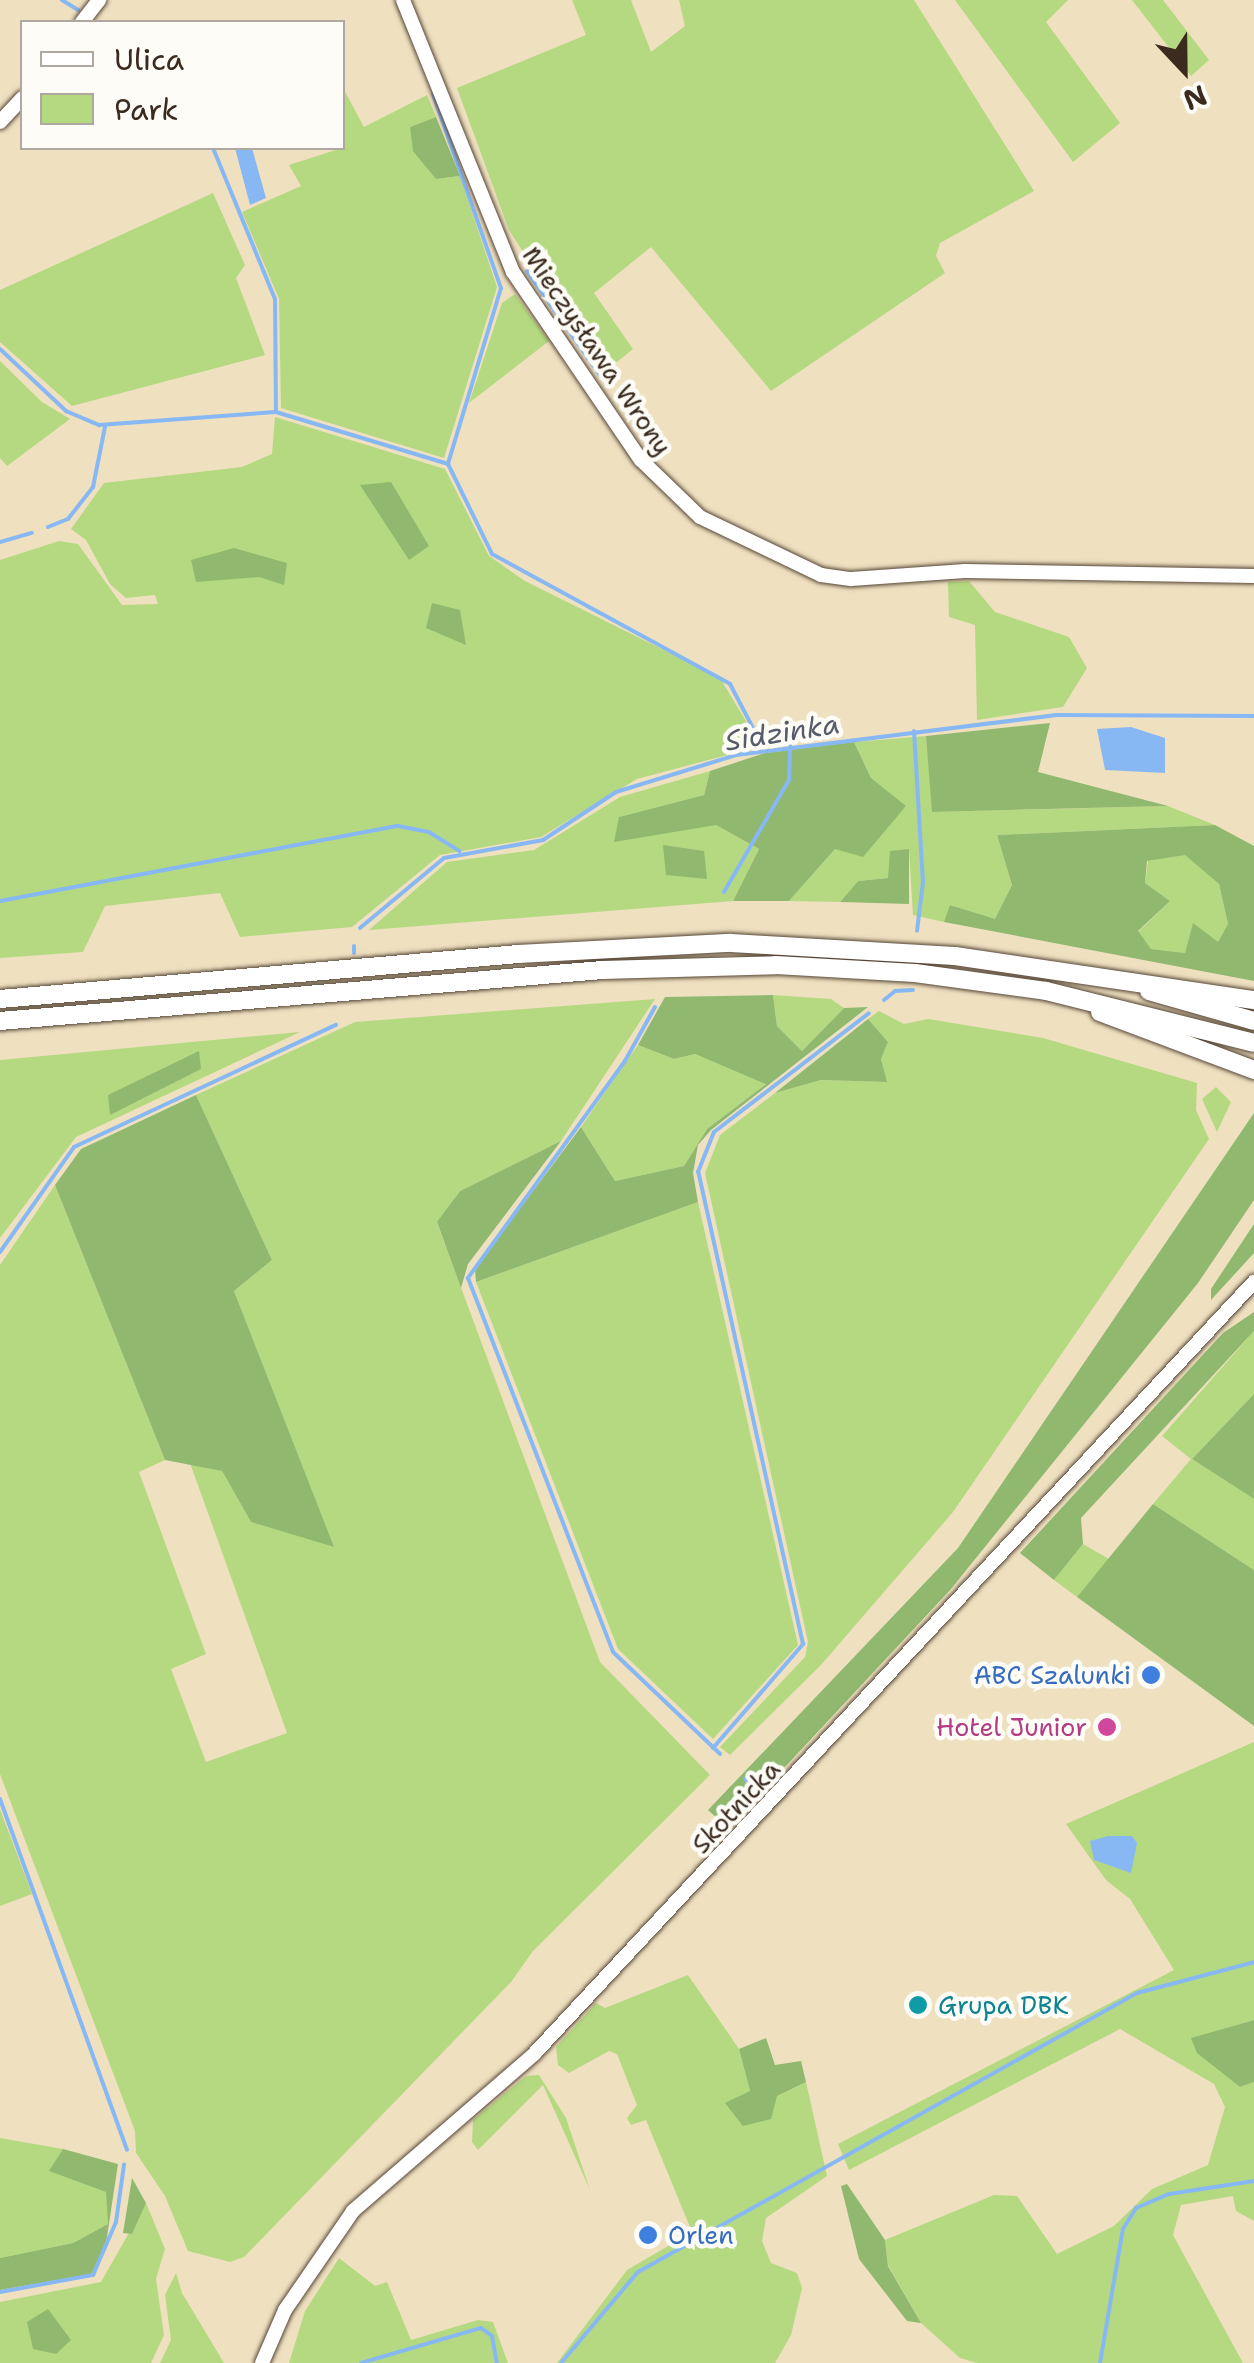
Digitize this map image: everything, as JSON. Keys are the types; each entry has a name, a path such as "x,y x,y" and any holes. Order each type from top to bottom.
{"highway":[{"path":"0,999 715,943 882,948 1254,1000"},
{"path":"0,1022 688,966 853,968 1046,991 1254,1043"},
{"path":"1036,967 1254,1020"},
{"path":"1046,991 1254,1070"}],"main road":[{"path":"84,20 99,0"},
{"name":"Mieczysława Wrony","path":"403,0 513,272 641,460 700,518 820,575 852,579 964,571 1254,576"},
{"path":"0,122 20,100"},
{"name":"Skotnicka","path":"262,2363 285,2310 353,2212 534,2054 1254,1282"}],"green space":[{"path":"572,0 631,0 651,52 685,26 679,0 914,0 1034,191 940,243 936,256 945,273 771,391 651,247 594,293 633,349 602,374 509,230 457,88 586,35"},
{"path":"955,0 1068,0 1046,22 1120,123 1073,162"},
{"path":"1132,0 1163,0 1209,60 1191,76"},
{"path":"345,92 364,127 427,95 436,117 410,127 436,179 460,176 497,287 444,458 281,408 279,299 242,212 301,186 289,165 345,150"},
{"path":"436,117 460,176 436,179 413,151 410,127"},
{"path":"213,193 245,265 236,278 265,355 72,406 0,342 0,290"},
{"path":"515,294 549,341 469,403 502,303"},
{"path":"0,361 42,402 70,419 7,466 0,458"},
{"path":"275,417 445,469 489,556 525,581 720,678 761,746 637,779 541,837 440,855 352,927 240,937 220,893 105,906 83,952 0,958 0,560 59,541 78,544 122,605 158,604 155,595 126,598 110,584 86,540 71,529 104,483 242,467 272,454"},
{"path":"391,482 429,546 409,560 360,485"},
{"path":"234,548 287,563 284,585 259,577 196,582 191,560"},
{"path":"969,581 995,612 1069,637 1087,668 1063,707 977,720 975,625 949,617 948,582"},
{"path":"432,603 460,610 466,645 426,628"},
{"path":"1050,723 1038,772 1168,806 932,812 926,736"},
{"path":"926,736 933,812 1168,806 1215,825 997,835 1012,885 995,920 951,905 944,922 913,915 909,850 888,878 858,881 840,902 789,901 835,849 906,807 871,778 854,742"},
{"path":"854,742 871,778 906,806 863,857 835,849 789,901 733,901 759,849 716,825 614,842 619,817 704,795 710,771 765,753"},
{"path":"710,771 704,795 619,817 716,825 759,849 733,901 369,930 447,862 534,850 620,797"},
{"path":"1215,825 1254,846 1254,981 944,922 950,905 995,919 1012,885 997,835","holes":["1185,855 1219,884 1228,924 1218,942 1193,923 1185,953 1151,949 1138,931 1170,901 1145,883 1147,861"]},
{"path":"663,845 704,851 707,879 666,875"},
{"path":"909,849 909,904 840,902 858,881 888,878 890,851"},
{"path":"1185,854 1219,884 1228,924 1218,943 1193,924 1185,953 1151,949 1138,932 1170,901 1145,883 1148,861"},
{"path":"773,995 831,999 844,1008 802,1051 777,1026"},
{"path":"773,995 777,1026 802,1051 844,1008 868,1007 711,1130 698,1145 693,1173 698,1202 476,1282 475,1269 581,1127 615,1181 684,1166 707,1129 766,1084 695,1054 674,1059 638,1045 665,997"},
{"path":"655,999 561,1141 460,1191 437,1223 600,1662 710,1775 533,1951 511,1982 244,2257 230,2262 188,2251 165,2196 136,2153 135,2131 0,1774 0,1265 55,1185 165,1460 139,1472 206,1654 171,1669 206,1762 287,1733 190,1463 222,1471 251,1522 333,1546 234,1291 272,1260 196,1095 355,1022"},
{"path":"879,1011 904,1024 928,1019 1043,1038 1197,1083 1196,1110 1209,1139 953,1512 821,1665 730,1755 720,1747 805,1657 808,1642 705,1173 720,1135 775,1093 821,1080 886,1082 881,1059 888,1042 868,1019"},
{"path":"868,1019 888,1042 881,1059 887,1082 821,1080 775,1093"},
{"path":"300,1032 76,1137 0,1238 0,1060"},
{"path":"638,1045 674,1059 695,1054 767,1083 707,1129 684,1166 615,1181 581,1127"},
{"path":"199,1051 201,1069 110,1115 108,1095"},
{"path":"1216,1087 1231,1102 1217,1132 1202,1099"},
{"path":"196,1095 272,1260 234,1291 334,1547 251,1522 222,1471 165,1460 55,1185 81,1149"},
{"path":"1254,1113 1254,1200 1198,1283 951,1589 728,1828 708,1810 958,1548"},
{"path":"561,1141 468,1264 461,1288 437,1222 460,1191"},
{"path":"698,1202 798,1645 713,1739 618,1649 476,1282"},
{"path":"1254,1224 1254,1253 1211,1300 1211,1289"},
{"path":"1254,1312 1254,1331 1081,1518 1083,1544 1054,1580 1020,1553 1223,1333"},
{"path":"1254,1331 1254,1394 1192,1459 1254,1499 1254,1570 1153,1504 1191,1459 1162,1436"},
{"path":"1254,1394 1254,1499 1192,1459"},
{"path":"1153,1504 1254,1570 1254,1726 1077,1597"},
{"path":"1083,1544 1109,1559 1077,1597 1054,1580"},
{"path":"1254,1742 1254,2020 1192,2038 1240,2087 1254,2082 1254,2221 1236,2211 1233,2196 1181,2205 1173,2235 1243,2363 977,2363 960,2358 921,2323 888,2265 885,2240 994,2195 1017,2196 1057,2254 1114,2226 1152,2189 1208,2165 1225,2107 1214,2084 1120,2029 849,2170 838,2144 1174,1970 1130,1899 1106,1880 1066,1824"},
{"path":"0,1809 32,1894 0,1906"},
{"path":"688,1975 739,2049 750,2091 777,2096 806,2082 827,2176 766,2218 762,2241 771,2263 797,2273 802,2288 791,2335 775,2363 557,2363 627,2270 692,2232 646,2120 631,2125 627,2118 637,2105 617,2054 609,2051 569,2073 558,2065 556,2047 596,2003 605,2008"},
{"path":"1254,2020 1254,2082 1240,2087 1197,2053 1191,2038"},
{"path":"766,2038 775,2065 801,2061 806,2082 777,2096 771,2119 743,2126 725,2103 750,2091 739,2049"},
{"path":"539,2075 566,2118 590,2190 543,2085 478,2150 472,2142 473,2120 526,2076"},
{"path":"0,2138 63,2149 50,2171 107,2192 108,2224 73,2243 0,2258"},
{"path":"63,2149 118,2164 105,2250 91,2274 0,2290 0,2258 73,2243 108,2224 106,2192 49,2171"},
{"path":"132,2178 146,2203 132,2234 123,2233"},
{"path":"847,2184 885,2240 888,2266 921,2323 907,2321 859,2259 841,2186"},
{"path":"146,2203 165,2249 156,2279 164,2335 151,2363 0,2363 0,2302 101,2282"},
{"path":"339,2258 375,2286 387,2282 411,2340 478,2320 493,2322 508,2363 289,2363 305,2311"},
{"path":"176,2273 182,2293 224,2363 160,2363 171,2340 165,2295"},
{"path":"48,2309 71,2340 56,2354 33,2349 27,2322"}],"water":[{"path":"236,150 253,150 266,198 250,205"},
{"path":"1131,727 1165,738 1165,773 1105,770 1097,729"},
{"path":"1132,1836 1137,1843 1131,1873 1094,1860 1090,1841"}],"waterway":[{"path":"62,0 78,10"},
{"path":"433,94 501,288 448,464"},
{"path":"214,150 275,299 276,411"},
{"path":"527,271 602,378"},
{"path":"0,349 66,411 99,425 276,412 448,464 492,554 730,684 764,749"},
{"path":"48,527 68,519 93,487 105,427"},
{"path":"0,542 32,533"},
{"name":"Sidzinka","path":"360,928 444,858 543,840 616,792 736,755 1057,715 1254,716"},
{"path":"914,731 923,882 917,931"},
{"path":"724,892 789,780 790,745"},
{"path":"0,901 398,826 429,832 460,851"},
{"name":"Sidzinka","path":"354,946 354,953"},
{"path":"884,1000 895,991 913,990"},
{"path":"655,1007 625,1061 468,1278 613,1652 720,1754"},
{"path":"713,1748 803,1644 698,1172 714,1132 869,1013"},
{"name":"Sidzinka","path":"0,1252 74,1147 336,1025"},
{"path":"745,1779 753,1786"},
{"path":"0,1799 127,2150"},
{"path":"561,2363 638,2272 1137,1993 1254,1962"},
{"path":"0,2292 93,2275 116,2222 124,2165"},
{"path":"1100,2363 1123,2229 1136,2208 1169,2194 1254,2181"},
{"path":"361,2363 481,2328 492,2336 497,2363"}],"place":[{"name":"ABC Szalunki","path":"1151,1675"},
{"name":"Hotel Junior","path":"1107,1727"},
{"name":"Grupa DBK","path":"918,2005"},
{"name":"Orlen","path":"648,2235"}]}
